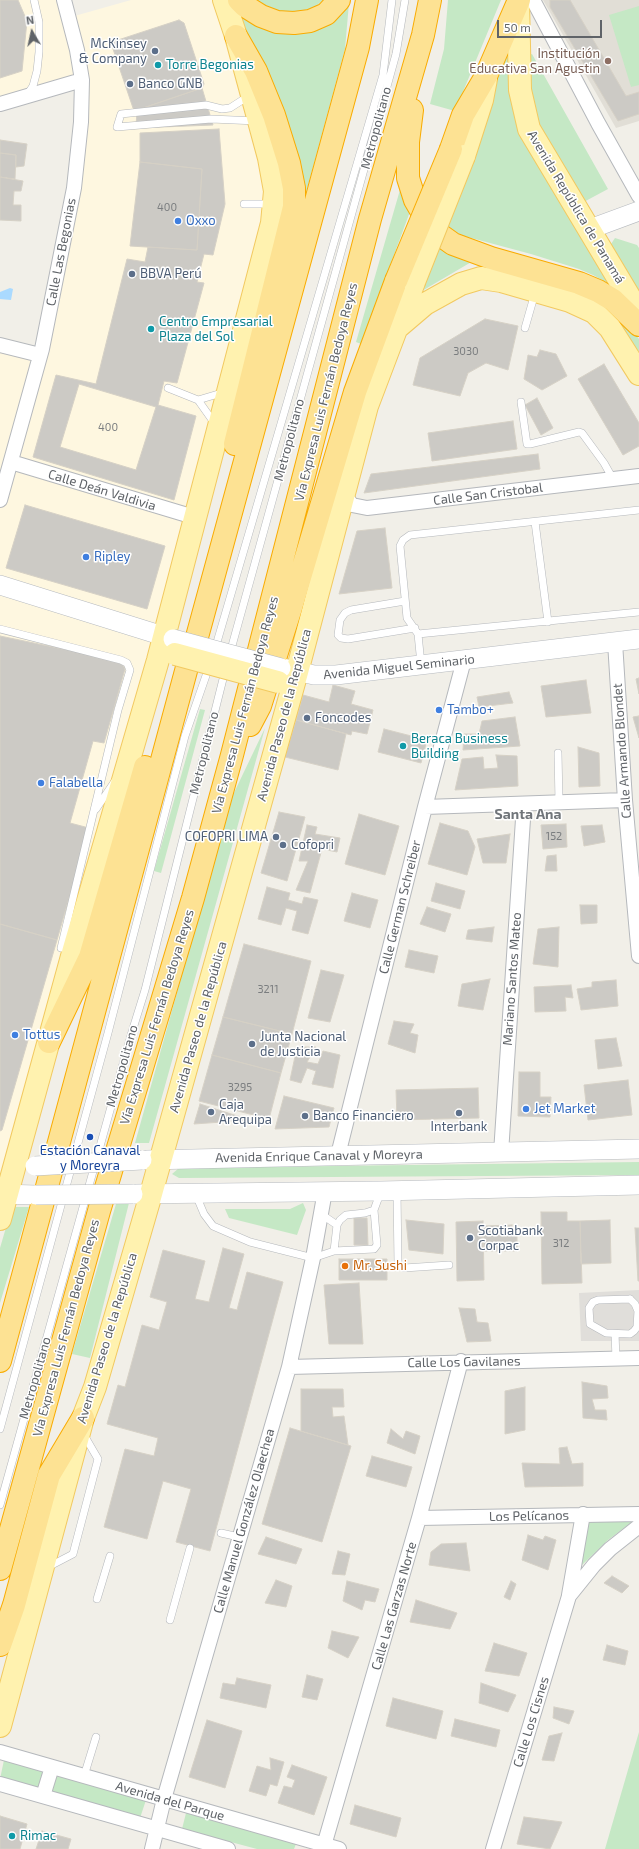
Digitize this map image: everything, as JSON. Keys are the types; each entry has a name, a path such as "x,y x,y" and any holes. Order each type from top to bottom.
{"highway":[{"path":"239,0 245,6 261,16 277,22 294,23 310,21 322,16 331,10 339,0"},
{"path":"0,1361 186,672 197,637 358,47 367,0"},
{"name":"Vía Expresa Luis Fernán Bedoya Reyes","path":"0,1569 99,1211 193,898 232,755 370,219 423,34 430,0"},
{"path":"232,755 260,706 290,611 355,392 405,281 458,153 463,115 486,76 524,0"},
{"path":"423,34 408,142 407,169 408,178 415,200 432,228 446,240 460,247 491,258 579,283 598,291 613,300 639,325"},
{"path":"229,518 229,488 235,440 294,207 294,188 289,163 277,122 256,71 236,36"},
{"path":"49,1042 90,957 168,683 172,673 197,637"},
{"path":"0,1645 14,1605 49,1475 81,1423"}],"main road":[{"path":"0,1219 3,1195 17,1166 49,1042 124,774 168,647 194,517 229,392 272,223 275,204 273,178 236,36 224,0"},
{"name":"Avenida República de Panamá","path":"524,0 520,90 529,129 639,313"},
{"path":"396,329 425,304 460,284 471,280 489,278 536,290 583,305 594,312 610,328 639,374"},
{"name":"Avenida Paseo de la República","path":"0,1726 43,1570 81,1423 94,1387 151,1160 286,680 343,493 367,406 396,329 405,281"},
{"path":"168,647 286,680"}],"street":[{"name":"Calle Las Begonias","path":"0,500 40,355 74,188 82,80 77,50 64,0"},
{"path":"524,0 598,123 639,196"},
{"path":"0,104 82,80"},
{"path":"590,229 639,211"},
{"path":"0,345 40,355"},
{"name":"Calle Deán Valdivia","path":"11,462 194,517"},
{"name":"Calle San Cristobal","path":"343,493 352,504 367,508 639,476"},
{"path":"0,585 168,647"},
{"name":"Avenida Miguel Seminario","path":"286,680 314,675 336,675 639,639"},
{"name":"Calle Armando Blondet","path":"615,642 625,800 639,956"},
{"name":"Calle German Schreiber","path":"338,1155 425,807 464,660"},
{"path":"425,807 625,800"},
{"name":"Mariano Santos Mateo","path":"501,1153 524,804"},
{"name":"Avenida Enrique Canaval y Moreyra","path":"17,1166 151,1160 639,1149"},
{"path":"3,1195 389,1191 639,1185"},
{"name":"Calle Manuel González Olaechea","path":"152,1849 164,1799 289,1367 313,1258 325,1191"},
{"name":"Calle Los Gavilanes","path":"289,1367 639,1358"},
{"name":"Calle Las Garzas Norte","path":"323,1847 419,1518 461,1362"},
{"name":"Calle Los Cisnes","path":"493,1849 569,1596 583,1514"},
{"name":"Los Pelícanos","path":"419,1518 639,1514"},
{"name":"Calle Los Cisnes","path":"569,1596 610,1548 639,1526"},
{"name":"Avenida del Parque","path":"0,1752 323,1847 339,1849"},
{"path":"43,1796 52,1767"},
{"path":"0,1784 228,1849"}],"lane":[{"path":"26,96 33,86 37,71 39,52 39,22 34,0"},
{"name":"Metropolitano","path":"0,1429 108,1033 186,736 205,681 384,75 392,0"},
{"name":"Metropolitano","path":"0,1505 128,1042 145,990 220,690 396,54 405,0"},
{"path":"249,85 244,99 230,108 222,109 206,105 121,114 116,127 211,119 259,121"},
{"path":"244,204 275,204"},
{"path":"525,328 536,290"},
{"path":"168,388 198,400 219,429"},
{"path":"198,400 229,392"},
{"path":"521,402 527,444 579,432 582,433 604,463 613,479"},
{"path":"421,664 416,631 407,618 400,546 402,540 410,535 639,510"},
{"path":"535,522 548,622"},
{"path":"405,601 351,610 345,613 340,620 338,635 341,638 348,638 416,631 548,622 639,612"},
{"path":"0,629 76,647 121,660 126,663 130,670 61,948"},
{"path":"558,753 559,802"},
{"path":"94,812 110,787 124,774"},
{"path":"334,1251 337,1225 346,1214 365,1213 374,1210 389,1191"},
{"path":"389,1191 398,1264 404,1268 449,1265"},
{"path":"194,1192 204,1214 212,1226 250,1242 313,1258 334,1251 374,1249 377,1245 374,1210"},
{"path":"321,1214 337,1225"},
{"path":"630,1299 635,1304 638,1311 638,1327 630,1334 615,1334 606,1333 590,1324 589,1308 593,1302 598,1300 630,1299"},
{"path":"615,1334 616,1358"},
{"path":"221,1534 239,1538"},
{"path":"170,1620 190,1548"},
{"path":"97,1599 110,1556"},
{"path":"84,1776 96,1737"}],"shaded area":[{"path":"0,0 66,0 71,17 131,0 223,0 276,192 0,1217 0,344 39,353 77,179 83,81 0,103"},
{"name":"Institución Educativa San Agustin","path":"543,0 639,0 639,121 616,128"},
{"path":"639,1290 639,1341 581,1341 579,1293"}],"green space":[{"path":"231,0 262,24 349,3 345,49 303,204"},
{"path":"252,0 323,0 315,7 298,12 277,13"},
{"path":"448,0 501,0 455,111 430,104 444,49"},
{"path":"639,6 639,85 631,87 609,15"},
{"path":"511,37 511,64 609,284 579,269 531,254 460,235 443,222 495,85"},
{"path":"532,54 608,189 580,204 537,134 524,56"},
{"path":"404,176 411,209 361,344 356,342"},
{"path":"436,236 473,261 410,298"},
{"path":"615,238 637,245 639,248 639,300 609,247"},
{"path":"606,306 622,316 639,339 639,352"},
{"path":"200,709 205,710 161,873 154,871"},
{"path":"265,728 149,1143 135,1143 231,799"},
{"path":"639,1162 639,1175 179,1178 172,1174 179,1168"},
{"path":"129,1203 90,1358 72,1354 116,1204"},
{"path":"303,1203 306,1210 297,1235 229,1218 225,1209 290,1209"},
{"path":"12,1207 29,1207 0,1303 0,1248"},
{"path":"585,1519 636,1519 608,1540 582,1565"},
{"path":"639,1732 639,1849 605,1849"},
{"path":"4,1760 146,1800 140,1818 0,1779"},
{"path":"186,1813 296,1844 294,1849 257,1849 182,1829"}],"water":[{"path":"10,288 13,289 11,300 0,299 0,292"}],"building":[{"path":"0,0 18,0 27,21 22,71 0,78"},
{"path":"550,0 570,0 626,96 639,92 639,114 618,121 550,7"},
{"name":"Torre Begonias","path":"179,20 184,23 204,84 202,88 137,110 133,108 112,46 115,41"},
{"path":"202,88 213,125 136,128 137,110"},
{"name":"Centro Empresarial Plaza del Sol","path":"219,129 225,204 213,255 204,254 197,282 204,283 177,383 164,381 158,405 196,416 174,500 33,457 56,375 96,384 127,259 145,262 148,247 197,250 202,169 140,162 140,133"},
{"path":"0,140 27,144 24,166 16,167 16,155 0,153"},
{"path":"0,153 16,155 15,179 0,177"},
{"path":"140,162 202,169 197,250 130,246"},
{"path":"0,177 23,181 21,191 14,191 13,205 21,205 21,221 0,220"},
{"path":"485,319 518,326 508,370 486,363 468,373 460,396 413,385 420,358"},
{"path":"540,350 556,354 567,376 542,390 524,379 528,355 537,357"},
{"path":"604,364 639,423 639,446 623,455 578,379"},
{"path":"79,384 156,407 136,470 60,447"},
{"path":"537,398 553,428 541,435 525,405"},
{"path":"513,421 517,449 432,461 428,433"},
{"path":"538,454 540,469 364,493 371,474"},
{"name":"Ripley","path":"25,505 165,546 147,609 6,568"},
{"path":"385,528 392,588 339,594 357,531"},
{"name":"Falabella","path":"0,636 121,661 125,669 104,743 93,741 70,823 89,828 57,940 0,924"},
{"path":"639,678 639,694 636,679"},
{"path":"586,680 591,713 546,717 541,686"},
{"path":"333,685 355,691 351,704 373,710 367,734 352,731 351,735 296,720 303,695 329,702"},
{"path":"509,692 513,703 479,707 477,697"},
{"path":"639,716 639,738 633,717"},
{"path":"515,717 520,746 463,750 464,734 479,734 482,721"},
{"path":"296,720 346,734 338,770 285,757"},
{"name":"Beraca Business Building","path":"384,729 427,740 421,763 378,752"},
{"path":"578,747 599,753 600,786 579,787"},
{"path":"496,755 517,756 518,786 455,790 462,759 483,757 484,769 498,768"},
{"name":"Cofopri","path":"279,812 305,817 287,881 261,873"},
{"path":"359,814 399,826 385,875 345,864"},
{"path":"440,823 468,831 475,847 467,875 428,864"},
{"path":"566,824 567,847 543,849 541,825"},
{"path":"307,825 317,827 315,834 340,838 337,852 322,849 310,893 296,890 308,861 299,861"},
{"path":"602,825 605,842 584,846 581,826"},
{"path":"510,834 506,863 483,863 477,839"},
{"path":"556,855 557,871 545,871 547,856"},
{"path":"436,883 465,891 460,909 431,901"},
{"path":"267,887 290,893 288,900 302,904 304,897 318,900 308,934 292,930 297,911 286,908 281,925 258,919"},
{"path":"352,893 378,900 370,928 344,921"},
{"path":"580,905 597,905 597,923 581,924"},
{"path":"427,907 451,914 445,932 420,924"},
{"name":"Tottus","path":"0,924 57,940 2,1130 0,1131"},
{"path":"494,927 492,942 466,939 468,930"},
{"path":"559,927 558,967 533,964 538,929"},
{"path":"244,944 311,961 292,1034 223,1017"},
{"path":"409,950 438,956 434,973 405,967"},
{"path":"321,970 344,975 330,1022 308,1018"},
{"path":"490,979 483,1010 458,1006 462,984"},
{"path":"616,980 618,1006 581,1010 577,989 592,987 592,982"},
{"path":"571,985 573,998 565,997 566,1011 535,1012 534,987"},
{"name":"Junta Nacional de Justicia","path":"223,1017 292,1034 281,1073 212,1055"},
{"path":"394,1021 414,1024 410,1033 418,1035 415,1053 388,1044"},
{"path":"616,1038 622,1066 598,1069 595,1040"},
{"path":"297,1047 316,1047 307,1062 318,1064 323,1051 340,1055 333,1088 312,1084 316,1071 307,1068 301,1083 290,1080"},
{"path":"212,1055 281,1073 269,1119 199,1101"},
{"path":"519,1072 540,1072 540,1097 551,1097 550,1117 518,1116"},
{"path":"628,1080 632,1115 588,1120 584,1085"},
{"path":"478,1088 479,1118 397,1120 396,1090"},
{"name":"Banco Financiero","path":"284,1096 334,1108 329,1127 275,1129"},
{"name":"Caja Arequipa","path":"200,1104 250,1120 194,1124"},
{"path":"541,1212 567,1212 567,1221 580,1221 582,1283 542,1284"},
{"path":"354,1218 367,1218 368,1245 354,1245"},
{"path":"406,1220 444,1224 443,1254 409,1250"},
{"path":"610,1220 611,1263 581,1264 580,1221"},
{"name":"Scotiabank Corpac","path":"483,1221 484,1280 457,1281 456,1222"},
{"path":"512,1225 512,1231 517,1232 517,1251 483,1251 483,1226"},
{"path":"635,1228 639,1228 639,1281 638,1281"},
{"path":"223,1248 244,1254 229,1308 237,1310 247,1272 283,1282 210,1551 176,1542 191,1489 163,1481 147,1539 104,1527 125,1449 154,1456 158,1438 107,1424 118,1385 125,1387 142,1325 159,1330 167,1302 150,1297 163,1250 205,1261 195,1299 209,1302"},
{"path":"339,1259 387,1259 387,1280 339,1280"},
{"path":"359,1283 363,1344 329,1344 324,1285"},
{"path":"459,1308 475,1309 477,1322 488,1323 491,1341 467,1342"},
{"path":"582,1382 607,1386 608,1398 592,1399 595,1410 606,1410 607,1420 583,1418"},
{"path":"525,1387 525,1430 505,1434 505,1391"},
{"path":"301,1389 343,1389 344,1407 332,1407 333,1417 344,1416 348,1445 301,1431"},
{"path":"290,1428 351,1446 322,1542 262,1524"},
{"path":"391,1429 403,1439 406,1431 420,1436 415,1454 387,1443"},
{"path":"567,1447 572,1464 583,1463 583,1486 525,1487 522,1463 560,1464 559,1448"},
{"path":"372,1456 412,1467 406,1487 366,1476"},
{"path":"528,1535 543,1540 545,1536 556,1540 548,1570 522,1560"},
{"path":"266,1537 302,1549 296,1564 258,1554"},
{"path":"466,1543 470,1571 429,1565 431,1552 441,1544"},
{"path":"338,1551 350,1554 345,1575 332,1574"},
{"path":"612,1576 629,1586 622,1593 604,1583"},
{"path":"276,1580 292,1586 286,1607 265,1603"},
{"path":"347,1581 379,1589 375,1602 365,1600 362,1610 343,1601"},
{"path":"511,1581 516,1584 510,1600 504,1597"},
{"path":"416,1600 457,1613 450,1629 410,1622"},
{"path":"332,1631 359,1637 348,1658 328,1648"},
{"path":"494,1643 527,1653 519,1676 485,1671"},
{"path":"607,1645 628,1651 625,1665 603,1660"},
{"path":"307,1675 323,1679 317,1700 302,1697"},
{"path":"237,1678 271,1685 266,1708 220,1698 223,1683 235,1685"},
{"path":"481,1683 516,1695 508,1712 479,1703"},
{"path":"393,1698 443,1711 436,1739 386,1726"},
{"path":"554,1707 574,1711 569,1724 553,1718"},
{"path":"455,1719 500,1730 496,1747 451,1736"},
{"path":"207,1720 242,1731 225,1788 189,1777"},
{"path":"562,1733 554,1761 542,1760 549,1736"},
{"path":"270,1758 284,1762 277,1786 270,1784 266,1796 249,1791 257,1766 271,1770"},
{"path":"292,1765 327,1777 314,1815 278,1803 284,1786 292,1788 295,1780 287,1777"},
{"path":"355,1805 401,1818 396,1837 350,1824"},
{"name":"Rimac","path":"0,1816 27,1824 20,1849 0,1849"},
{"path":"524,1817 562,1822 550,1849 517,1844"},
{"path":"42,1831 71,1839 68,1849 36,1849"}],"place":[{"name":"McKinsey & Company","path":"155,51"},
{"name":"Institución Educativa San Agustin","path":"608,61"},
{"name":"Torre Begonias","path":"158,65"},
{"name":"Banco GNB","path":"130,84"},
{"name":"Oxxo","path":"178,221"},
{"name":"BBVA Perú","path":"132,274"},
{"name":"Centro Empresarial Plaza del Sol","path":"151,329"},
{"name":"Ripley","path":"86,557"},
{"name":"Tambo+","path":"439,710"},
{"name":"Foncodes","path":"307,718"},
{"name":"Beraca Business Building","path":"403,746"},
{"name":"Falabella","path":"41,783"},
{"name":"COFOPRI LIMA","path":"276,837"},
{"name":"Cofopri","path":"283,845"},
{"name":"Tottus","path":"15,1035"},
{"name":"Junta Nacional de Justicia","path":"252,1044"},
{"name":"Jet Market","path":"526,1109"},
{"name":"Caja Arequipa","path":"211,1112"},
{"name":"Interbank","path":"459,1113"},
{"name":"Banco Financiero","path":"305,1116"},
{"name":"Estación Canaval y Moreyra","path":"90,1137"},
{"name":"Scotiabank Corpac","path":"470,1238"},
{"name":"Mr. Sushi","path":"345,1266"},
{"name":"Rimac","path":"12,1836"}],"district":[{"name":"Santa Ana","path":"528,814"}]}
